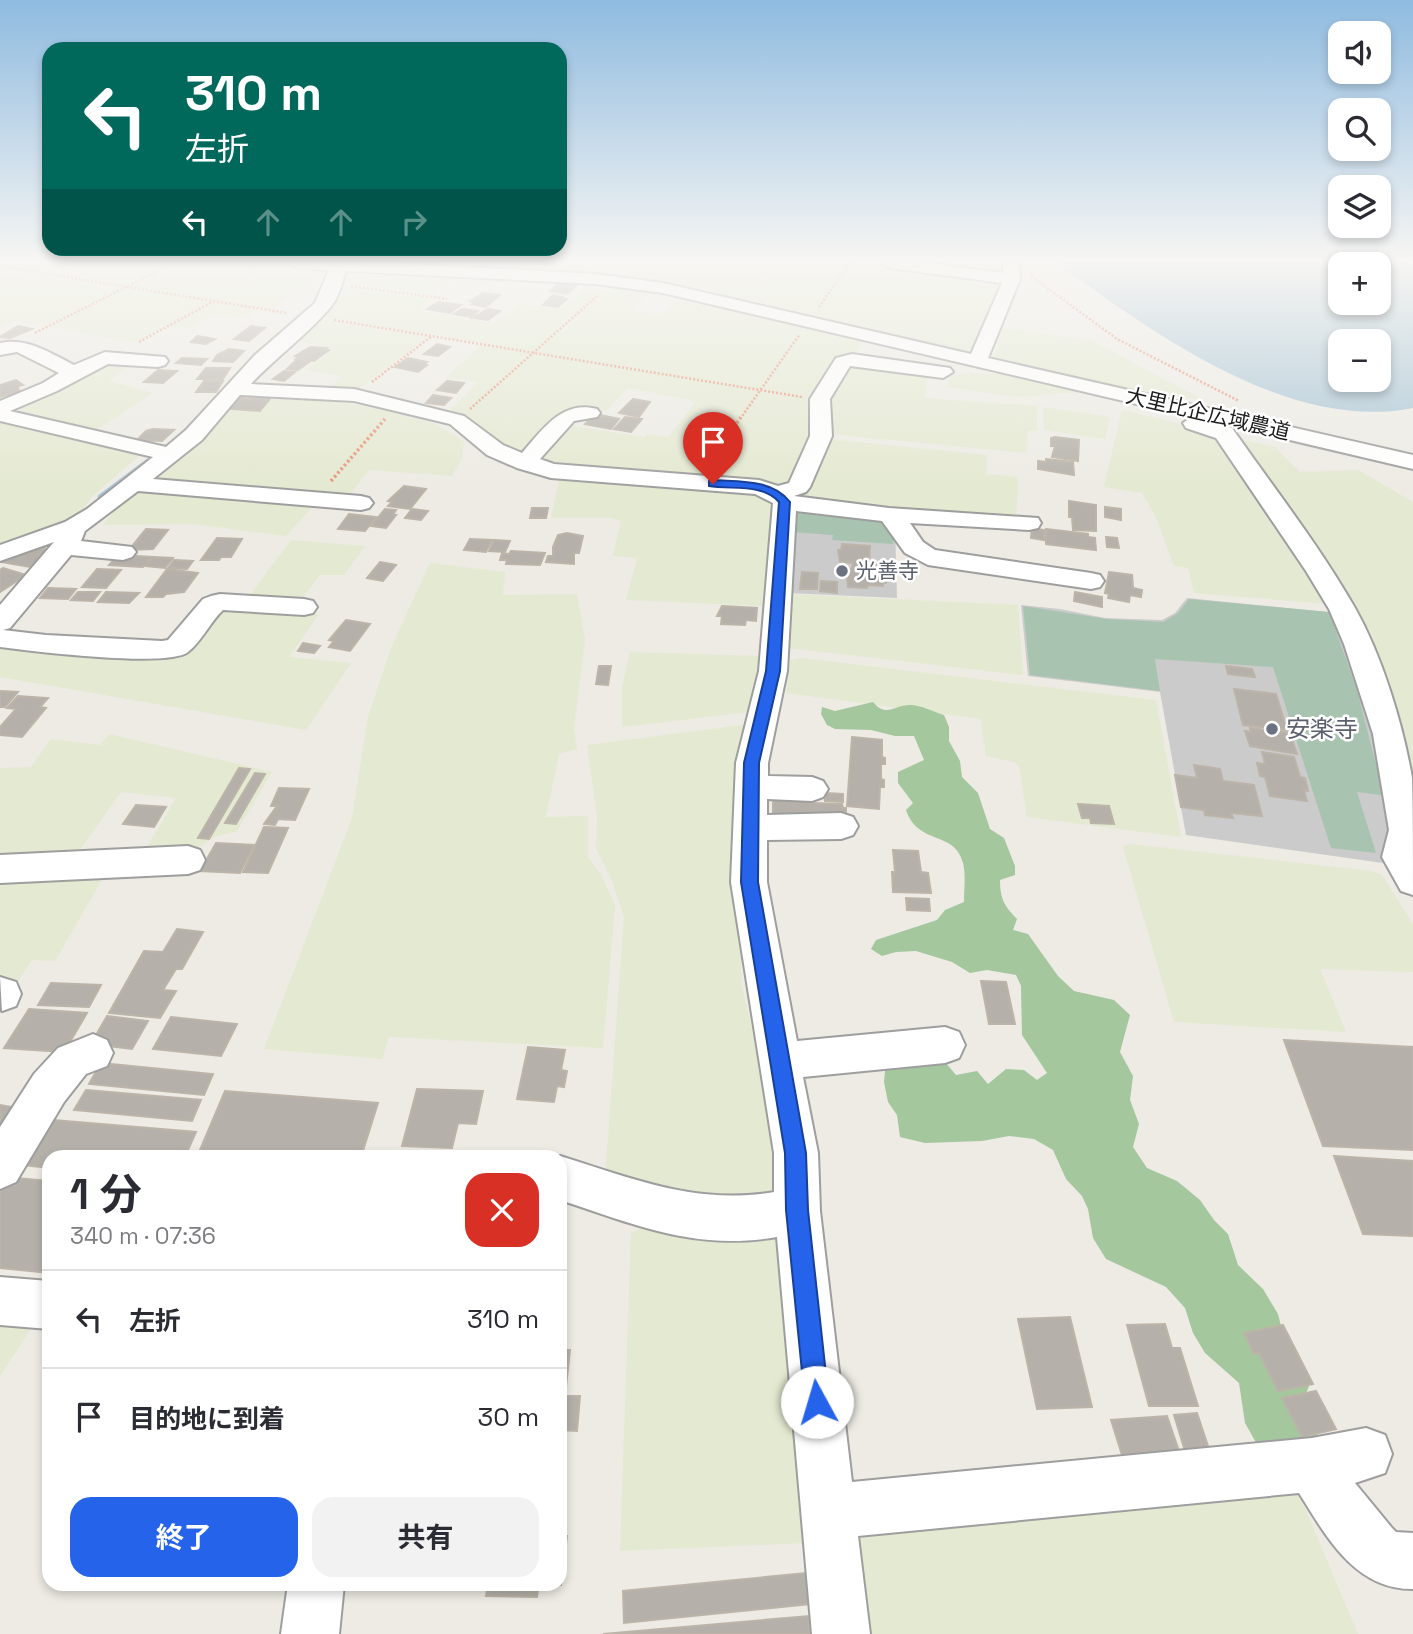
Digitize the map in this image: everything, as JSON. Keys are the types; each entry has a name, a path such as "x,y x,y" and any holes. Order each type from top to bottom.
{"street":[{"path":"0,622 69,537 194,435 233,389 284,339"},
{"name":"大里比企広域農道","path":"886,339 1413,462"},
{"path":"781,498 799,487 817,451 821,436 820,400 843,362 852,360 950,373 960,370 974,360 984,339"},
{"path":"7,347 74,372"},
{"path":"0,408 109,358 158,361"},
{"path":"233,389 354,395 457,420 495,450 551,471 759,487 781,498 889,515 1029,523"},
{"path":"1136,398 1140,406 1147,410 1224,433 1342,609 1359,644 1388,734 1406,830 1399,857 1413,881"},
{"path":"525,463 567,416 590,413"},
{"path":"0,415 169,454"},
{"path":"134,484 361,503"},
{"path":"781,498 773,671 752,763 749,882 796,1153 797,1210 841,1634"},
{"path":"889,515 903,527 906,541 911,547 928,557 1091,581"},
{"path":"0,553 69,537 122,552"},
{"path":"0,638 46,644 162,650 177,646 212,605 219,602 304,607"},
{"path":"751,787 812,789"},
{"path":"751,828 841,826"},
{"path":"0,869 188,860"},
{"path":"780,1061 946,1045"},
{"path":"0,1167 49,1088 72,1061 93,1052"},
{"path":"567,1180 679,1213 724,1220 797,1210"},
{"path":"0,1301 42,1304"},
{"path":"828,1512 1312,1465 1366,1454"},
{"path":"1312,1465 1337,1504 1379,1553 1404,1562 1413,1562"},
{"path":"310,1634 315,1591"}],"path":[{"path":"109,358 144,339"},
{"path":"354,395 428,339"},
{"path":"451,339 820,400"},
{"path":"457,420 548,339"},
{"path":"695,482 796,339"},
{"path":"1118,339 1246,405"},
{"path":"317,498 398,405"}],"shaded area":[{"name":"光善寺","path":"792,507 895,525 897,598 787,593"},
{"name":"安楽寺","path":"1187,598 1336,613 1387,766 1390,864 1186,835 1160,692 1028,676 1021,605 1105,618 1162,620 1175,613"}],"green space":[{"path":"116,339 143,339 137,343"},
{"path":"425,339 353,391 329,388 342,376 305,370 336,348 289,340"},
{"path":"460,339 864,339 853,357 840,358 812,440 790,482 781,485 608,473 562,467 533,459 566,425 645,437 648,434 668,437 696,401 628,388 606,411 577,410 520,455 465,419 447,413 478,382 446,378 483,343"},
{"path":"899,339 977,339 972,349 956,352"},
{"path":"1000,339 1093,341 1205,401 1096,383 996,360 994,357"},
{"path":"104,360 136,362 109,381 153,393 95,431 8,410"},
{"path":"852,364 928,373 925,398 1037,406 1037,431 1028,431 1026,453 829,434 829,401"},
{"path":"968,373 1018,375 1082,392 1018,397 946,387 951,376"},
{"path":"272,399 329,401 375,408 433,423 464,441 462,459 452,476 369,470 347,498 153,481 204,436 226,410 260,412"},
{"path":"1043,407 1110,417 1105,439 1044,430"},
{"path":"1122,410 1211,431 1217,435 1329,604 1194,593 1188,568 1174,566 1156,517 1142,493 1104,487"},
{"path":"0,420 139,456 91,497 82,511 57,526 0,546"},
{"path":"1235,438 1275,447 1300,472 1358,470 1413,502 1413,787 1395,704 1361,626"},
{"path":"827,439 987,455 986,474 1018,477 1016,516 915,513 801,499 824,456"},
{"path":"559,480 755,493 773,502 765,606 626,600 637,558 613,556 621,521 610,518 551,518"},
{"path":"139,487 316,503 286,536 193,524 103,525 119,504"},
{"path":"794,507 881,519 894,530 893,544 832,540 833,535 792,532"},
{"path":"291,540 365,546 344,575 320,575 298,604 247,599"},
{"path":"430,563 505,572 503,595 577,594 585,640 574,728 577,749 559,754 546,817 588,816 588,857 600,873 615,905 603,1048 389,1037 382,1059 264,1049 352,818 368,717 391,648"},
{"path":"788,594 1018,605 1023,675 788,648"},
{"path":"1189,599 1329,612 1357,690 1381,784 1381,795 1357,792 1376,853 1331,848 1273,667 1155,659 1160,691 1030,675 1023,606 1107,619 1163,622 1178,613"},
{"path":"218,607 319,614 289,657 351,663 306,730 0,677 0,646 157,656"},
{"path":"630,652 762,656 750,712 622,727 622,688"},
{"path":"801,658 1156,700 1181,837 1027,817 1019,766 1014,762 986,756 981,719 786,693 790,660"},
{"path":"873,702 886,710 914,705 944,715 949,727 949,741 960,761 962,777 978,793 990,829 1004,838 1015,866 1015,875 1000,880 1004,901 1017,919 1013,930 1028,934 1058,976 1074,991 1114,1000 1130,1015 1120,1052 1133,1076 1130,1100 1139,1124 1133,1147 1147,1168 1177,1181 1200,1200 1228,1234 1238,1265 1263,1289 1278,1314 1286,1346 1309,1386 1303,1401 1318,1428 1316,1444 1258,1446 1245,1423 1239,1383 1205,1353 1193,1333 1185,1308 1166,1287 1106,1259 1093,1238 1088,1209 1082,1196 1066,1179 1053,1150 1034,1139 1009,1136 982,1141 925,1143 900,1137 897,1115 888,1102 884,1082 886,1061 945,1062 956,1075 977,1071 988,1084 1006,1069 1024,1070 1037,1080 1047,1073 1022,1035 1021,986 1016,975 987,970 970,973 952,962 916,951 882,956 871,949 876,940 937,920 945,910 964,902 965,883 959,853 945,841 919,829 906,810 913,803 898,783 898,772 924,760 914,736 895,736 871,730 835,729 827,725 821,714 822,707 835,711"},
{"path":"750,724 739,926 742,986 763,1079 777,1197 720,1207 605,1179 624,917 612,881 596,848 597,815 587,745"},
{"path":"109,734 272,772 237,831 217,836 188,854 141,857 176,798 121,792 73,860 0,863 0,768 31,767 51,739 100,745"},
{"path":"1130,844 1372,871 1382,875 1413,924 1413,972 1320,969 1346,1032 1174,1022 1123,847"},
{"path":"108,869 55,961 32,960 18,981 0,987 0,875"},
{"path":"643,1228 692,1237 778,1236 808,1543 620,1551 631,1233"},
{"path":"0,1324 32,1327 0,1376"},
{"path":"1296,1487 1358,1634 854,1634 844,1530"}],"water":[{"path":"1169,339 1328,339 1328,392 1391,392 1391,339 1413,339 1413,408 1365,412 1318,405 1270,391 1223,370"}],"building":[{"path":"194,339 215,339 206,344 191,342"},
{"path":"437,344 450,347 438,356 424,354"},
{"path":"310,347 329,350 314,361 296,359 299,357 295,356"},
{"path":"229,349 244,351 233,362 213,361 217,355"},
{"path":"182,358 207,359 201,365 176,363"},
{"path":"408,358 427,362 424,364 427,365 418,372 395,367"},
{"path":"296,360 309,362 298,370 287,369"},
{"path":"206,368 230,368 223,379 197,379"},
{"path":"158,370 177,371 163,383 144,382"},
{"path":"284,371 295,372 284,381 273,379"},
{"path":"16,380 23,385 18,386 19,391 0,397 0,385"},
{"path":"204,381 223,381 216,392 196,392"},
{"path":"447,381 464,383 456,393 437,390"},
{"path":"433,395 451,398 444,405 426,403"},
{"path":"240,398 270,399 260,411 230,409"},
{"path":"633,399 650,402 639,417 619,413"},
{"path":"595,414 619,419 611,429 585,424"},
{"path":"625,417 642,419 631,432 614,429"},
{"path":"174,430 162,441 137,440 146,431"},
{"path":"1051,438 1079,440 1078,461 1052,457 1055,446 1051,446"},
{"path":"1046,459 1073,462 1074,475 1038,469 1038,461 1046,462"},
{"path":"404,486 426,489 410,509 388,506 392,502 388,501"},
{"path":"1069,501 1096,505 1096,531 1073,530 1072,517 1069,517"},
{"path":"1105,507 1121,509 1121,520 1105,517"},
{"path":"532,508 548,508 546,518 530,518"},
{"path":"385,509 396,510 393,515 396,515 386,528 371,526"},
{"path":"412,509 428,511 421,520 405,518"},
{"path":"349,514 376,517 365,531 338,529"},
{"path":"1032,528 1044,530 1044,540 1031,538"},
{"path":"146,529 168,530 153,549 129,550"},
{"path":"1046,529 1088,534 1088,537 1095,538 1096,550 1046,544"},
{"path":"567,533 583,536 579,553 574,553 574,564 546,562 548,556 553,556 558,535"},
{"path":"1106,537 1117,538 1119,548 1107,547"},
{"path":"217,538 242,539 231,557 201,560"},
{"path":"470,539 492,540 486,552 464,550"},
{"path":"494,540 510,541 505,552 489,551"},
{"path":"842,544 870,546 869,563 876,564 876,572 887,573 886,583 883,583 883,586 868,585 867,588 848,587 846,568 852,569 853,563 840,562 838,550 841,550"},
{"path":"32,545 45,547 43,549 47,550 40,556 44,556 30,567 1,562 11,555 18,556"},
{"path":"511,551 545,553 540,565 506,564 507,560 500,560 502,553 509,554"},
{"path":"118,555 152,557 143,567 109,565"},
{"path":"153,557 173,558 165,568 145,566"},
{"path":"174,560 193,561 187,569 168,568"},
{"path":"380,562 396,565 383,581 367,578"},
{"path":"3,568 26,575 0,592 0,570"},
{"path":"97,569 121,570 106,588 82,587"},
{"path":"167,569 198,573 184,592 166,594 163,597 146,597"},
{"path":"802,572 818,573 817,589 800,589"},
{"path":"1109,572 1132,575 1133,588 1142,590 1141,597 1130,595 1129,602 1108,598 1109,594 1105,593"},
{"path":"821,581 837,582 837,593 820,591"},
{"path":"48,588 76,589 68,599 40,598"},
{"path":"78,592 100,592 93,601 71,600"},
{"path":"106,592 139,593 129,603 98,602"},
{"path":"1075,592 1102,597 1102,607 1074,601"},
{"path":"722,606 757,608 756,621 746,620 745,625 721,624 722,616 717,616"},
{"path":"346,620 370,624 350,651 329,647 334,641 329,640"},
{"path":"303,643 320,646 314,653 298,651"},
{"path":"599,666 611,666 608,685 596,684"},
{"path":"1226,666 1252,669 1255,677 1228,674"},
{"path":"1234,689 1276,694 1287,730 1243,725"},
{"path":"0,691 18,692 5,707 0,707"},
{"path":"18,696 48,698 40,707 46,708 22,737 0,735 0,727 16,709 7,708"},
{"path":"1250,728 1290,733 1297,754 1250,746 1245,731 1251,732"},
{"path":"852,737 882,740 882,757 885,758 885,764 881,764 881,779 884,780 884,787 880,787 879,809 847,806"},
{"path":"1262,752 1294,757 1300,777 1305,778 1307,801 1270,796 1265,777 1260,776 1257,763 1265,764"},
{"path":"1194,765 1220,769 1223,781 1254,785 1262,816 1231,813 1233,818 1205,815 1204,810 1181,807 1175,775 1197,778"},
{"path":"239,768 250,769 209,839 198,838"},
{"path":"255,773 265,774 236,824 225,823"},
{"path":"279,788 309,789 295,820 278,819 275,825 264,824 277,806 271,806"},
{"path":"825,793 843,794 843,802 825,801"},
{"path":"773,797 842,804 843,808 846,808 846,817 773,821"},
{"path":"1078,804 1109,806 1114,824 1091,823 1090,818 1082,818"},
{"path":"136,805 166,807 154,827 123,824"},
{"path":"264,827 288,828 268,873 243,872"},
{"path":"216,843 254,845 240,873 200,871"},
{"path":"893,850 918,851 921,872 928,873 931,893 893,892"},
{"path":"906,898 929,899 930,911 907,910"},
{"path":"177,929 203,932 182,969 176,969 163,990 176,991 160,1018 109,1013 144,951 163,952"},
{"path":"981,981 1006,982 1015,1024 989,1024"},
{"path":"51,983 101,985 89,1007 38,1005"},
{"path":"29,1009 87,1013 64,1052 4,1048"},
{"path":"107,1016 148,1021 132,1049 91,1044"},
{"path":"171,1017 237,1024 221,1056 153,1049"},
{"path":"1284,1040 1413,1047 1413,1150 1323,1146"},
{"path":"528,1047 565,1050 561,1070 567,1071 564,1087 557,1086 554,1102 517,1099"},
{"path":"101,1063 213,1074 204,1095 89,1084"},
{"path":"417,1089 483,1091 476,1124 458,1123 452,1148 402,1146"},
{"path":"86,1090 201,1100 192,1121 74,1110"},
{"path":"225,1091 378,1103 363,1150 200,1150"},
{"path":"0,1105 28,1110 0,1152"},
{"path":"41,1119 196,1132 188,1150 42,1150 42,1167 12,1164"},
{"path":"1334,1156 1413,1161 1413,1236 1363,1234"},
{"path":"3,1177 42,1180 42,1272 0,1268 0,1183"},
{"path":"1070,1317 1092,1407 1037,1409 1018,1319"},
{"path":"1165,1324 1172,1348 1180,1348 1198,1406 1149,1406 1127,1325"},
{"path":"1283,1325 1313,1384 1278,1391 1259,1353 1254,1354 1244,1333"},
{"path":"567,1350 570,1350 567,1378"},
{"path":"1316,1391 1336,1429 1302,1437 1282,1398"},
{"path":"567,1396 580,1396 577,1431 567,1430"},
{"path":"1197,1413 1209,1449 1185,1451 1174,1415"},
{"path":"1167,1416 1179,1451 1122,1455 1111,1420"},
{"path":"806,1573 810,1604 624,1623 623,1591"},
{"path":"487,1591 538,1591 537,1597 486,1596"},
{"path":"809,1616 810,1634 603,1634"}],"waterway":[{"path":"264,348 274,339"},
{"path":"197,419 246,366"},
{"path":"180,437 199,417"},
{"path":"101,505 100,497 148,461"}],"place":[{"name":"光善寺","path":"842,571"},
{"name":"安楽寺","path":"1272,729"}],"route":[{"path":"713,484 759,487 777,494 785,502 773,671 752,763 749,882 796,1153 797,1210 817,1402"}]}
